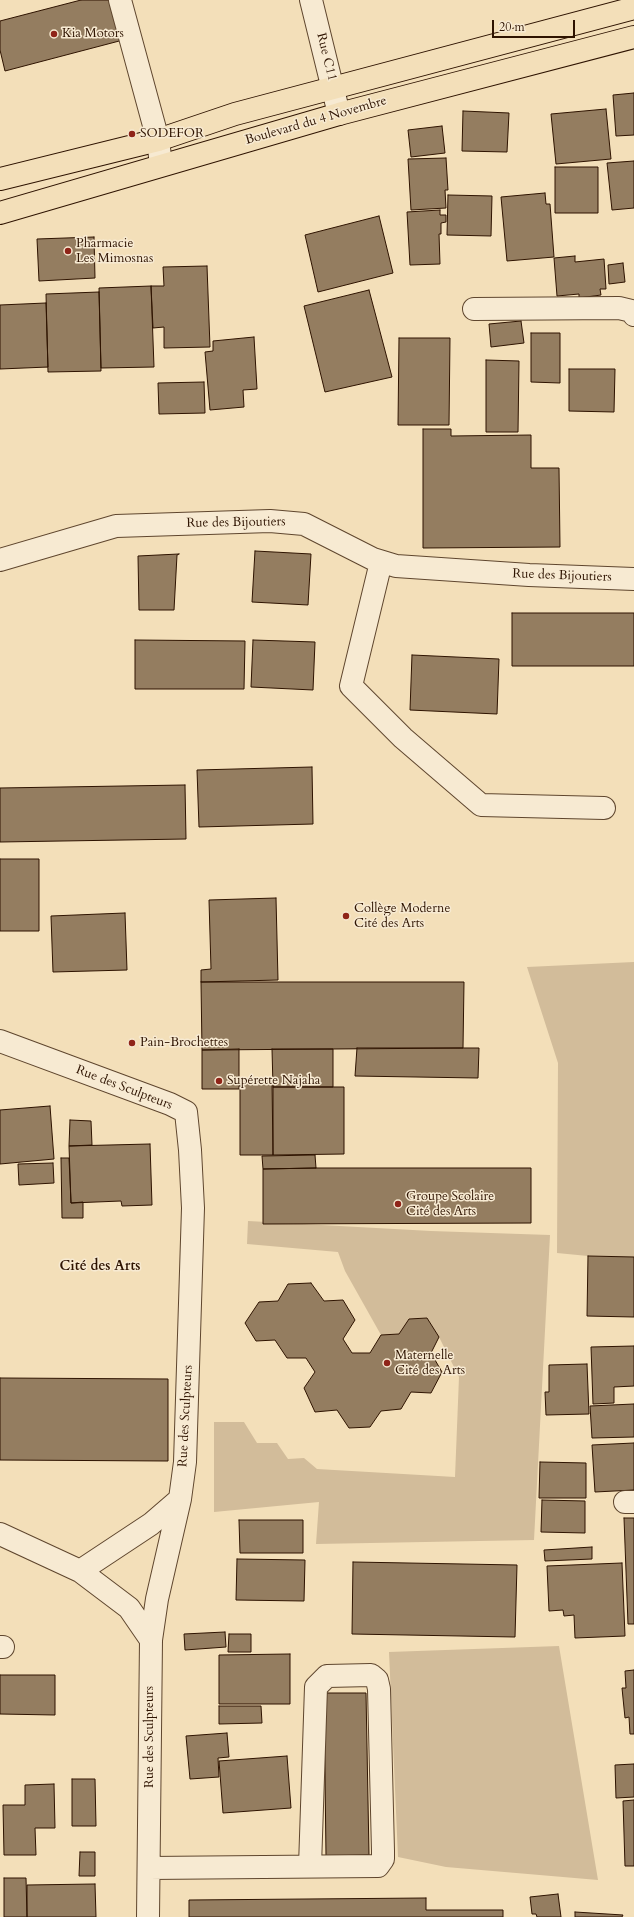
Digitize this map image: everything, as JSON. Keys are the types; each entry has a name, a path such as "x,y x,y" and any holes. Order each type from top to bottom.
{"main road":[{"name":"Boulevard du 4 Novembre","path":"0,179 158,140 235,114 634,8"},
{"name":"Boulevard du 4 Novembre","path":"0,213 161,164 339,114 634,36"}],"street":[{"path":"120,0 158,140 161,164"},
{"name":"Rue C11","path":"311,0 334,87 339,114"},
{"path":"474,309 619,308 632,311 634,315"},
{"name":"Rue des Bijoutiers","path":"0,560 116,526 270,521 304,524 381,562 396,566 521,575 634,579"},
{"path":"381,562 351,686 403,738 481,805 604,808"},
{"name":"Rue des Sculpteurs","path":"0,1041 170,1104 186,1112 190,1150 193,1208 186,1439 180,1499 157,1599 150,1640 148,1917"},
{"path":"80,1571 151,1524 180,1499"},
{"path":"0,1534 80,1571 128,1608 150,1640"},
{"path":"149,1868 378,1866 383,1860 379,1689 377,1680 371,1675 327,1676 316,1687 310,1866"}],"shaded area":[{"path":"634,962 634,1257 588,1256 557,1253 558,1063 527,967"},
{"path":"248,1221 431,1231 550,1235 534,1540 316,1544 319,1502 214,1512 214,1422 244,1422 257,1443 277,1443 288,1459 304,1458 317,1469 455,1477 459,1377 439,1337 427,1318 409,1319 399,1334 381,1335 345,1271 338,1252 247,1244"},
{"path":"559,1646 598,1880 446,1867 398,1857 389,1652"}],"building":[{"path":"81,0 112,0 123,40 5,71 0,50 0,21"},
{"path":"634,93 634,135 616,136 613,95"},
{"path":"606,109 611,159 556,164 551,114"},
{"path":"463,111 509,113 507,152 462,151"},
{"path":"442,126 445,153 411,157 408,130"},
{"path":"446,158 448,190 445,190 446,208 411,210 408,159"},
{"path":"634,161 634,208 612,210 607,163"},
{"path":"555,167 598,167 598,213 555,213"},
{"path":"545,193 546,204 550,204 554,257 507,261 501,197"},
{"path":"448,195 492,196 491,236 447,235"},
{"path":"440,210 440,215 446,215 446,222 441,223 441,234 439,234 440,264 410,265 407,212"},
{"path":"379,216 393,273 318,292 305,235"},
{"path":"94,237 95,278 39,281 37,239"},
{"path":"575,256 575,262 604,259 606,289 600,289 601,295 579,298 579,294 557,296 554,258"},
{"path":"623,263 625,282 609,284 608,265"},
{"path":"207,266 210,347 164,348 164,327 153,328 151,286 164,286 163,267"},
{"path":"151,286 154,367 101,368 99,288"},
{"path":"369,290 392,377 325,392 304,306"},
{"path":"99,292 101,371 48,372 46,294"},
{"path":"46,303 48,367 0,369 0,305"},
{"path":"521,321 524,343 491,347 489,324"},
{"path":"531,333 560,333 560,383 531,382"},
{"path":"254,337 257,389 243,390 244,407 210,410 205,352 213,351 213,341"},
{"path":"399,338 450,338 449,425 398,425"},
{"path":"486,360 519,361 518,432 486,432"},
{"path":"569,369 615,369 614,412 569,411"},
{"path":"204,382 205,413 159,414 158,383"},
{"path":"423,429 451,429 451,436 531,435 531,468 559,468 560,547 423,548"},
{"path":"255,551 311,554 308,605 252,602"},
{"path":"179,554 177,555 174,610 139,610 138,556"},
{"path":"512,613 634,613 634,666 512,666"},
{"path":"135,640 245,641 244,689 135,689"},
{"path":"253,640 315,642 313,690 251,687"},
{"path":"412,655 499,659 497,714 410,710"},
{"path":"312,767 313,824 199,827 197,770"},
{"path":"185,785 186,839 0,842 0,788"},
{"path":"0,859 39,859 39,931 0,931"},
{"path":"276,898 278,980 201,982 201,970 211,969 209,900"},
{"path":"125,913 127,970 53,972 51,916"},
{"path":"201,982 464,982 463,1048 202,1050"},
{"path":"357,1048 479,1048 478,1078 355,1076"},
{"path":"239,1049 239,1089 202,1089 202,1050"},
{"path":"272,1049 333,1049 333,1087 273,1087"},
{"path":"240,1081 272,1081 273,1155 240,1155"},
{"path":"273,1087 344,1087 344,1154 273,1155"},
{"path":"50,1106 54,1159 0,1164 0,1110"},
{"path":"70,1120 91,1121 92,1145 69,1146"},
{"path":"150,1144 152,1205 122,1206 121,1201 71,1203 69,1146"},
{"path":"315,1155 316,1168 263,1169 262,1156"},
{"path":"61,1158 69,1158 71,1203 83,1202 83,1218 62,1218"},
{"path":"53,1163 54,1183 19,1185 18,1164"},
{"path":"531,1168 531,1223 263,1224 263,1169"},
{"path":"588,1256 634,1257 634,1317 587,1316"},
{"path":"311,1283 324,1301 343,1300 355,1320 343,1339 352,1353 370,1353 381,1335 399,1334 409,1319 427,1318 439,1337 431,1353 442,1372 431,1393 411,1392 401,1409 381,1411 370,1427 349,1428 337,1410 315,1412 304,1388 315,1372 306,1358 287,1358 275,1340 256,1341 245,1323 259,1302 278,1301 288,1284"},
{"path":"634,1346 634,1386 614,1387 614,1403 593,1404 591,1347"},
{"path":"587,1364 589,1414 546,1415 545,1392 549,1392 549,1365"},
{"path":"0,1378 168,1379 168,1461 0,1460"},
{"path":"634,1404 634,1437 592,1438 590,1406"},
{"path":"634,1443 634,1490 595,1492 592,1445"},
{"path":"540,1462 586,1463 586,1498 539,1498"},
{"path":"542,1500 585,1501 585,1533 541,1532"},
{"path":"624,1518 634,1518 634,1624 628,1624"},
{"path":"239,1520 303,1520 303,1553 240,1553"},
{"path":"592,1547 592,1559 545,1561 544,1550"},
{"path":"237,1559 305,1560 304,1601 236,1600"},
{"path":"353,1562 517,1565 515,1637 352,1634"},
{"path":"622,1563 625,1636 575,1638 574,1615 564,1616 563,1610 549,1611 547,1566"},
{"path":"225,1632 226,1647 185,1650 184,1634"},
{"path":"229,1634 251,1634 251,1652 228,1652"},
{"path":"290,1654 290,1704 219,1704 219,1655"},
{"path":"634,1670 634,1734 630,1734 629,1717 625,1718 622,1688 626,1688 625,1671"},
{"path":"0,1675 55,1675 55,1715 0,1714"},
{"path":"324,1693 366,1693 369,1855 326,1856"},
{"path":"219,1706 261,1706 262,1723 219,1724"},
{"path":"227,1733 229,1757 218,1758 219,1777 190,1779 186,1736"},
{"path":"287,1756 291,1808 223,1813 219,1761"},
{"path":"634,1764 634,1797 616,1798 615,1765"},
{"path":"72,1779 95,1779 96,1826 72,1826"},
{"path":"54,1784 55,1828 35,1828 36,1855 4,1855 3,1805 25,1805 25,1785"},
{"path":"634,1800 634,1866 625,1866 623,1801"},
{"path":"80,1852 95,1852 95,1876 79,1876"},
{"path":"4,1878 26,1878 27,1917 4,1917"},
{"path":"95,1884 96,1917 27,1917 27,1885"},
{"path":"558,1894 561,1917 537,1917 536,1914 532,1914 530,1897"},
{"path":"426,1898 426,1910 503,1910 503,1917 189,1917 189,1900"},
{"path":"575,1912 623,1915 622,1917 575,1917"}],"place":[{"name":"Kia Motors","path":"54,34"},
{"name":"SODEFOR","path":"132,134"},
{"name":"Pharmacie Les Mimosnas","path":"68,251"},
{"name":"Collège Moderne Cité des Arts","path":"346,916"},
{"name":"Pain-Brochettes","path":"132,1043"},
{"name":"Supérette Najaha","path":"219,1081"},
{"name":"Groupe Scolaire Cité des Arts","path":"398,1204"},
{"name":"Maternelle Cité des Arts","path":"387,1363"}],"district":[{"name":"Cité des Arts","path":"100,1267"}]}
